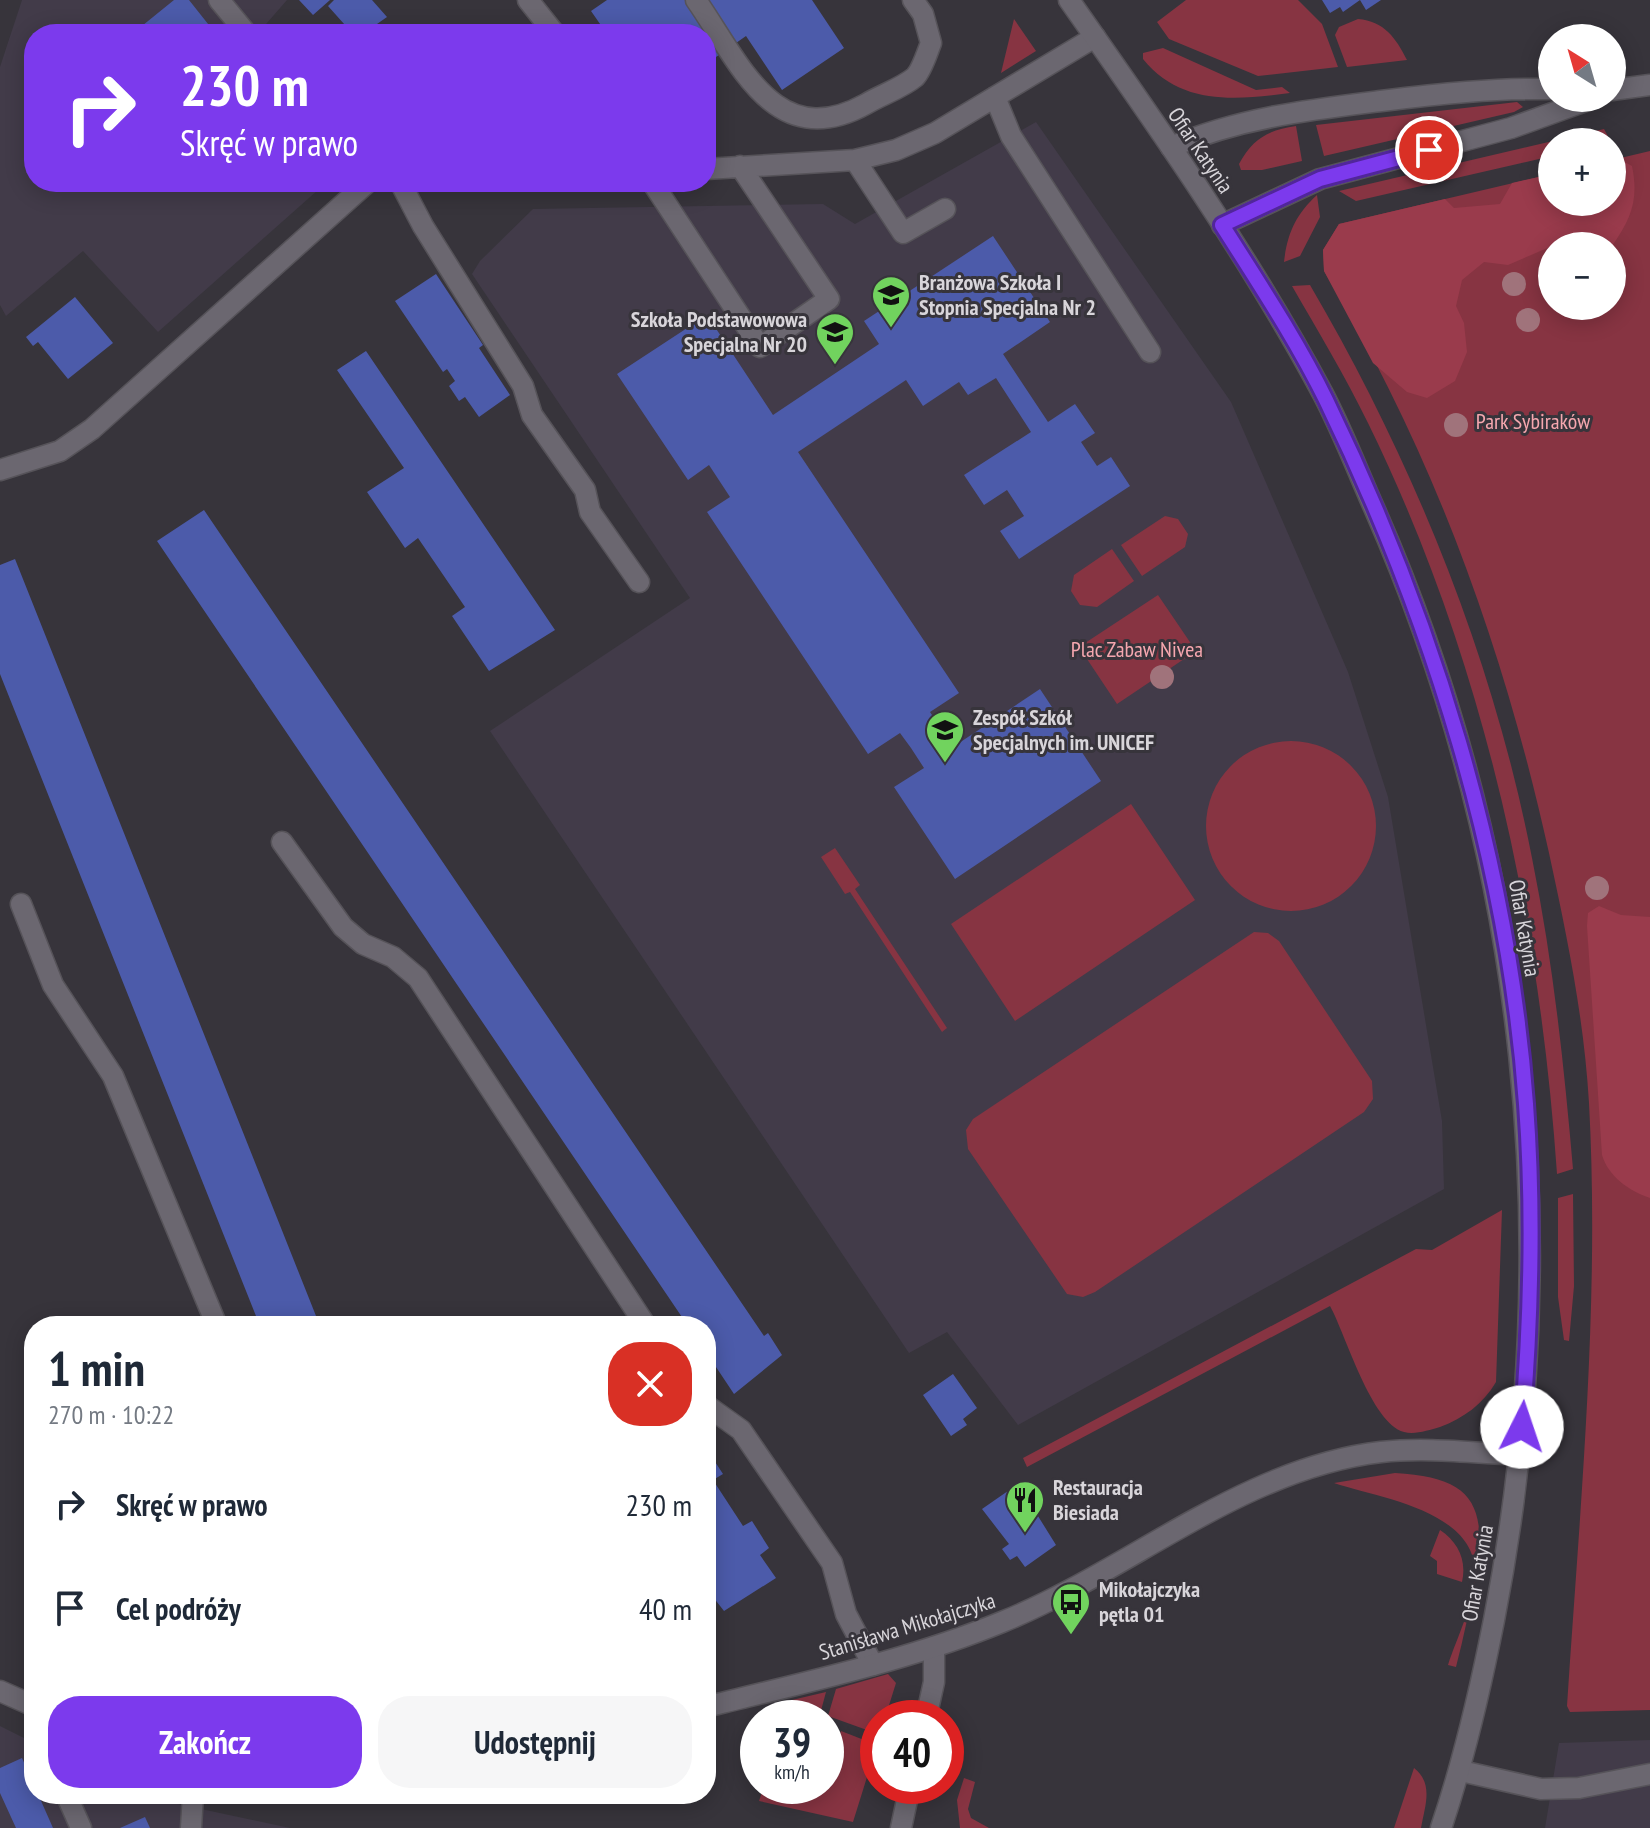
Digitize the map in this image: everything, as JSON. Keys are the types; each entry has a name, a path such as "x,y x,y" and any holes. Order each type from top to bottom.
{"street":[{"path":"219,0 239,24"},
{"path":"528,0 546,24"},
{"path":"696,0 713,24"},
{"path":"716,28 771,104 809,120 830,119 849,113 916,76 931,43 923,14 913,0"},
{"name":"Ofiar Katynia","path":"1069,0 1222,225 1325,397 1394,554 1432,653 1468,772 1503,942 1526,1104 1528,1345 1520,1455 1505,1560 1461,1771 1456,1828"},
{"path":"716,168 855,160 896,150 935,133 1095,37"},
{"path":"1626,89 1650,85"},
{"path":"1171,147 1249,120 1307,110 1493,88 1538,89"},
{"path":"995,97 1011,136 1150,352"},
{"path":"1222,225 1320,179 1511,128 1555,112"},
{"path":"855,160 903,233 945,209"},
{"path":"659,192 760,347 829,299 740,166"},
{"path":"0,470 60,451 92,429 357,192"},
{"path":"405,192 423,226 523,386 532,415 585,490 590,512 639,582"},
{"path":"282,842 343,927 363,944 393,957 418,978 639,1316"},
{"path":"21,904 53,985 113,1076 213,1316"},
{"path":"716,1412 741,1430 832,1563 846,1614 873,1665"},
{"name":"Stanisława Mikołajczyka","path":"716,1704 873,1665 1003,1622 1245,1495 1305,1471 1391,1451 1429,1449 1520,1455"},
{"path":"930,1700 934,1682 934,1647"},
{"path":"0,1691 24,1702"},
{"path":"1461,1771 1541,1789 1579,1788 1650,1774"},
{"name":"Ofiar Katynia","path":"1441,1828 1461,1771"},
{"path":"70,1804 81,1828"},
{"path":"191,1828 192,1804"},
{"path":"901,1828 906,1804"}],"shaded area":[{"path":"22,0 287,0 266,24 24,24 24,192 316,192 158,332 83,251 6,316 0,305 0,67"},
{"name":"Zespół Szkół Specjalnych im. UNICEF","path":"1036,122 1231,402 1348,672 1388,797 1442,1121 1444,1189 1018,1425 947,1332 909,1353 490,731 690,598 472,274 480,261 533,209 823,204 855,224"},
{"path":"1626,163 1632,166 1634,199 1621,232 1538,232 1538,252 1508,265 1484,262 1462,280 1456,306 1464,323 1467,352 1455,381 1427,398 1407,392 1373,363 1324,271 1323,250 1339,224 1445,199 1454,208 1500,204 1512,183 1538,177 1538,216 1626,216"},
{"path":"1599,906 1621,915 1650,917 1650,1198 1620,1182 1609,1170 1602,1155 1587,926 1588,913"},
{"path":"0,1726 24,1738 24,1804 178,1804 290,1828 0,1828"},
{"path":"1650,1740 1650,1828 1545,1828 1559,1743"}],"green space":[{"path":"1186,0 1298,0 1322,24 1338,67 1258,76 1169,39 1157,22"},
{"path":"1014,19 1036,51 1001,73"},
{"path":"1358,19 1375,23 1388,32 1407,60 1347,67 1335,35 1339,27"},
{"path":"1163,48 1256,90 1282,87 1290,93 1230,98 1192,92 1174,85 1143,59 1143,53"},
{"path":"1517,102 1523,107 1514,112 1324,156 1316,125"},
{"path":"1296,126 1302,161 1262,170 1241,170 1239,164 1256,142 1270,133"},
{"path":"1538,144 1538,159 1356,201 1339,191"},
{"name":"Park Sybiraków","path":"1650,151 1650,1710 1570,1712 1567,1706 1587,1404 1592,1253 1589,1103 1574,977 1531,777 1487,627 1431,480 1399,409 1324,271 1323,250 1339,224 1538,177 1538,216 1626,216 1626,157"},
{"path":"1317,195 1320,217 1300,256 1284,262 1294,225"},
{"path":"1310,285 1348,352 1415,491 1472,635 1495,708 1532,858 1557,1013 1573,1169 1557,1174 1536,980 1520,884 1474,695 1444,603 1408,512 1359,405 1292,286"},
{"path":"1165,516 1178,519 1188,534 1185,547 1142,576 1121,545"},
{"path":"1112,549 1134,581 1097,607 1080,605 1071,591 1074,575"},
{"name":"Plac Zabaw Nivea","path":"1158,595 1196,651 1117,704 1079,647"},
{"path":"1291,741 1323,748 1351,766 1369,794 1376,826 1369,858 1351,886 1323,904 1291,911 1259,904 1231,886 1213,858 1206,826 1213,794 1231,766 1259,748"},
{"path":"1131,804 1195,900 1015,1021 951,924"},
{"path":"835,848 860,885 855,889 947,1028 942,1032 850,892 845,894 821,857"},
{"path":"1254,932 1268,933 1279,941 1372,1081 1373,1099 1364,1112 1095,1292 1083,1297 1067,1294 968,1149 966,1130 973,1119"},
{"path":"1573,1194 1574,1286 1569,1341 1564,1340 1558,1297 1558,1198"},
{"path":"1502,1210 1496,1382 1479,1404 1457,1419 1417,1433 1404,1432 1392,1425 1370,1396 1330,1306 1027,1467 1023,1458 1416,1249 1432,1250"},
{"path":"1395,1473 1441,1481 1457,1488 1468,1499 1476,1512 1479,1530 1479,1551 1473,1591 1475,1571 1470,1550 1458,1534 1441,1520 1398,1501 1334,1483"},
{"path":"1440,1530 1460,1552 1462,1582 1437,1574 1437,1561 1430,1556"},
{"path":"1472,1595 1456,1667 1448,1665 1465,1618"},
{"path":"888,1674 896,1683 891,1700 860,1700 860,1728 844,1722 844,1700 833,1700 836,1689"},
{"path":"826,1692 824,1700 792,1700"},
{"path":"844,1732 860,1738 860,1800 853,1822 772,1804 844,1804"},
{"path":"1414,1768 1426,1788 1421,1828 1394,1828"},
{"path":"964,1778 975,1782 968,1809 971,1818 989,1828 960,1828 957,1804 964,1804"}],"building":[{"path":"174,0 189,0 208,24 144,24"},
{"path":"299,0 330,0 313,15"},
{"path":"334,0 372,0 387,17 377,24 344,24 328,6"},
{"path":"607,0 812,0 844,48 782,90 746,36 716,57 716,24 600,24 591,11"},
{"path":"1322,0 1360,0 1343,12 1340,7 1330,13"},
{"path":"1360,0 1381,0 1366,10"},
{"path":"993,236 1050,322 1003,354 1048,422 1075,404 1095,433 1081,442 1097,466 1111,457 1130,486 1019,559 1000,531 1024,516 1007,490 984,505 964,475 1031,432 996,378 968,395 959,382 923,406 906,380 798,452 959,693 930,712 953,747 1040,689 1101,781 955,879 894,787 924,768 911,748 900,733 868,754 707,512 730,497 709,465 688,480 617,374 707,315 773,415 879,344 864,321"},
{"path":"436,274 483,345 479,348 510,395 479,417 465,397 459,401 449,386 455,381 447,369 443,372 395,301"},
{"path":"75,297 113,343 68,379 38,342 33,346 26,337"},
{"path":"366,351 555,630 489,671 452,616 465,607 418,538 405,548 367,492 404,468 337,370"},
{"path":"204,510 764,1336 768,1333 782,1355 734,1394 716,1367 716,1316 681,1316 157,541"},
{"path":"15,559 316,1316 256,1316 0,674 0,565"},
{"path":"953,1374 977,1408 963,1419 967,1425 951,1436 923,1395"},
{"path":"716,1463 723,1474 716,1478"},
{"name":"Restauracja Biesiada","path":"1018,1484 1056,1545 1025,1567 1017,1556 1010,1560 1002,1549 1009,1544 982,1509"},
{"path":"716,1485 743,1526 752,1521 769,1548 760,1555 776,1578 724,1611 716,1601"},
{"path":"22,1758 24,1804 42,1804 53,1828 16,1828 0,1793 0,1768"},
{"path":"145,1817 150,1828 120,1828"}],"place":[{"name":"Branżowa Szkoła I Stopnia Specjalna Nr 2","path":"891,329"},
{"name":"Szkoła Podstawowowa Specjalna Nr 20","path":"835,366"},
{"name":"Zespół Szkół Specjalnych im. UNICEF","path":"945,764"},
{"name":"Restauracja Biesiada","path":"1025,1534"},
{"name":"Mikołajczyka pętla 01","path":"1071,1636"}],"route":[{"path":"1429,150 1320,179 1222,225 1325,397 1394,554 1432,653 1468,772 1492,880 1517,1019 1526,1104 1530,1195 1528,1345 1522,1427"}]}
